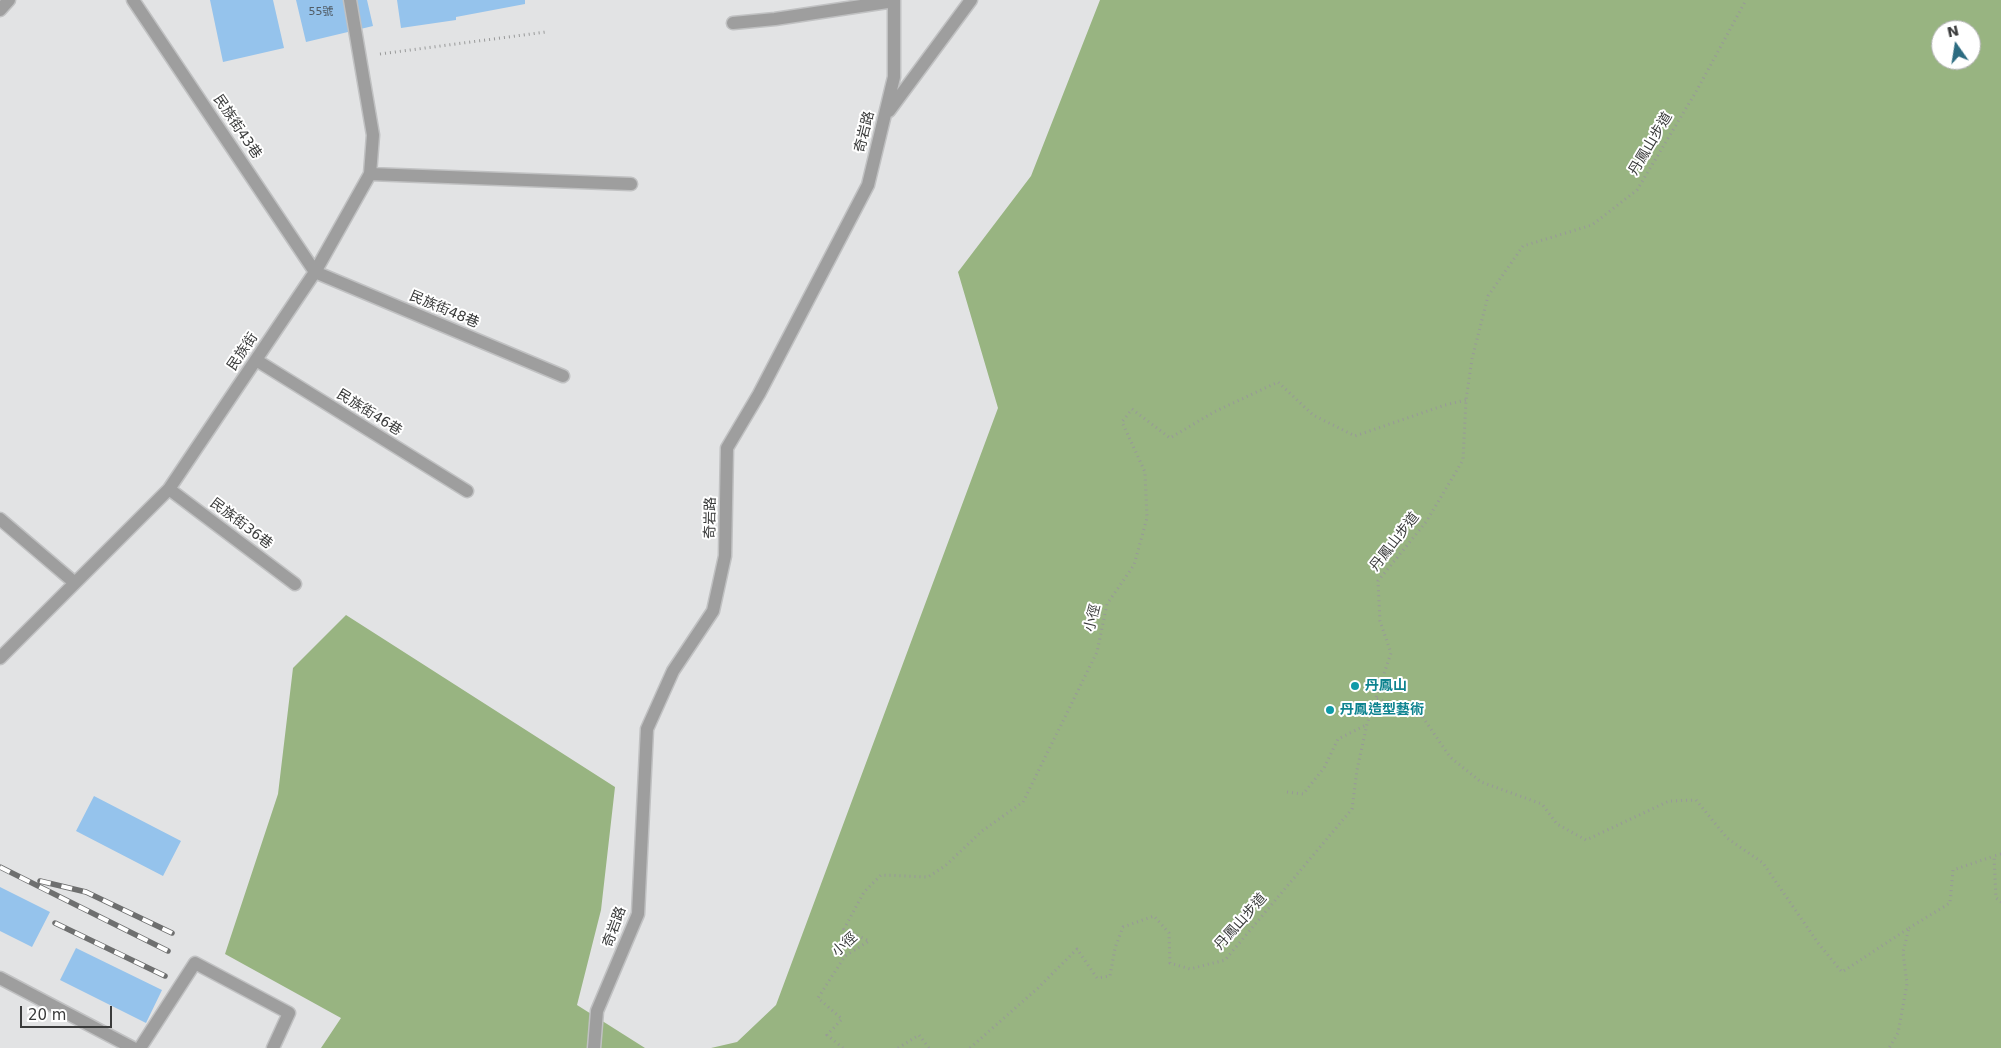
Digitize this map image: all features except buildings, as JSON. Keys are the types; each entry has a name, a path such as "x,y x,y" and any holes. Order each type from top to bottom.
{"lane":[{"name":"民族街43巷","path":"132,0 314,272"},
{"name":"民族街","path":"2,653 169,489 314,272 370,174 373,134 350,0"},
{"path":"733,22 775,19 894,0"},
{"name":"奇岩路","path":"594,1048 597,1012 638,914 647,729 673,672 713,611 725,556 727,448 759,394 868,185 894,77 894,0"},
{"path":"884,117 971,0"},
{"path":"370,174 631,184"},
{"name":"民族街48巷","path":"314,272 563,376"},
{"name":"民族街46巷","path":"256,360 466,491"},
{"name":"民族街36巷","path":"169,489 295,584"},
{"path":"0,519 75,583"},
{"path":"140,1048 195,964 289,1013 273,1048"},
{"path":"0,978 133,1048"}],"path":[{"name":"丹鳳山步道","path":"970,1048 1038,988 1077,949 1097,978 1110,976 1115,948 1123,927 1154,916 1168,933 1170,963 1190,969 1225,960 1352,809 1357,770 1367,724 1391,653 1380,621 1378,581 1426,522 1463,460 1466,400 1472,358 1488,296 1523,246 1592,225 1637,190 1697,90 1746,0"},
{"path":"360,57 546,32"},
{"name":"小徑","path":"844,1048 828,1035 842,1019 818,998 845,956 868,941 844,929 864,892 882,875 928,877 945,866 982,831 1023,802 1096,652 1107,604 1134,565 1147,518 1145,472 1122,422 1132,409 1170,438 1214,412 1278,382 1313,415 1355,436 1445,405 1466,400"},
{"path":"1377,698 1420,713 1450,757 1481,782 1542,804 1557,824 1586,840 1669,801 1696,800 1727,838 1763,863 1818,943 1842,972 1950,903 1953,870 2001,854"},
{"path":"1288,792 1303,794 1324,768 1338,739 1367,724"},
{"path":"1994,856 1996,898 2001,902"},
{"path":"1889,1048 1898,1033 1907,984 1903,952 1909,928"},
{"path":"898,1048 919,1035 929,1048"}],"green space":[{"path":"1100,0 2001,0 2001,1048 711,1048 737,1042 776,1005 998,408 958,272 1031,176"},
{"path":"346,615 615,787 601,910 577,1005 645,1048 321,1048 341,1018 225,954 278,794 293,668"}],"railway":[{"path":"0,867 168,951"},
{"path":"40,881 86,892 172,933"},
{"path":"55,923 165,976"}],"place":[{"name":"丹鳳山","path":"1355,686"},
{"name":"丹鳳造型藝術","path":"1330,710"}]}
